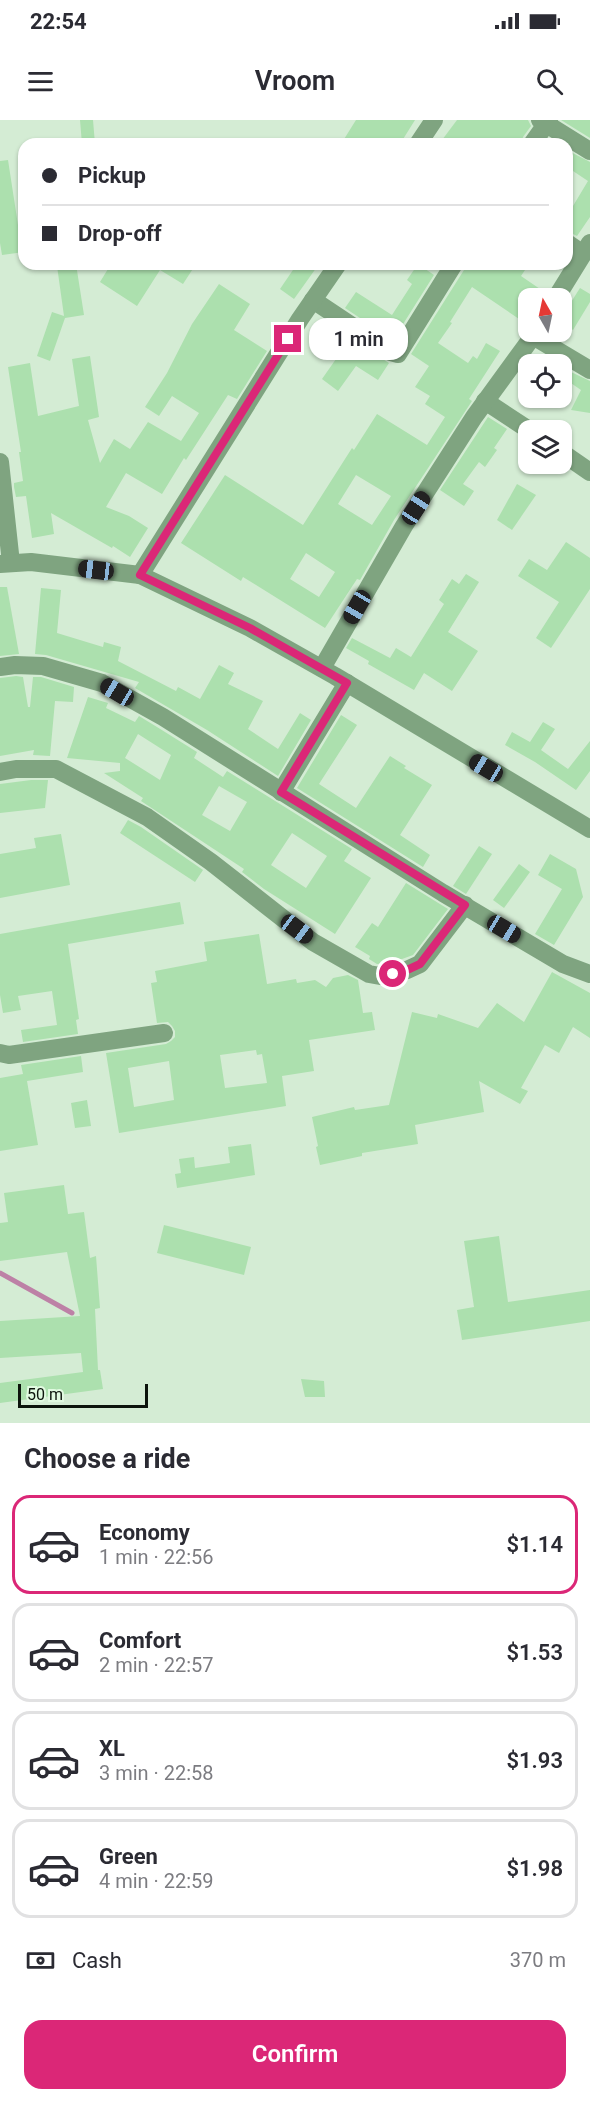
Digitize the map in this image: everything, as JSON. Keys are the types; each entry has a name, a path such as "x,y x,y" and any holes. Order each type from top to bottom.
{"street":[{"path":"423,138 434,120"},
{"path":"535,138 545,121 570,138"},
{"path":"573,140 590,151"},
{"path":"573,270 586,248"},
{"path":"140,575 334,270"},
{"path":"313,300 391,352 398,354 450,270"},
{"path":"562,288 573,270"},
{"path":"322,669 404,526 485,401 529,342"},
{"path":"547,342 590,370"},
{"path":"485,401 518,423"},
{"path":"572,460 590,472"},
{"path":"0,462 6,564 32,562 140,575 250,628 347,683 590,829"},
{"path":"0,667 43,666 102,683 163,717 281,792 563,964 590,974"},
{"path":"281,792 347,683"},
{"path":"0,772 16,769 56,770 147,817 211,862 313,942 369,974 380,976 393,974 420,964 465,905"},
{"path":"0,1053 9,1055 164,1033"}],"building":[{"path":"80,120 93,120 94,138 82,138"},
{"path":"356,120 415,120 404,138 345,138"},
{"path":"457,120 528,120 531,126 523,138 444,138"},
{"path":"561,120 590,120 590,138"},
{"path":"573,153 590,162 590,217 577,236 573,234 573,206 588,181 573,171"},
{"path":"8,160 18,225 18,253 2,255 0,243 0,161"},
{"path":"58,270 77,270 84,315 65,318 50,361 37,356 52,312 64,316"},
{"path":"107,270 160,270 137,306 100,282"},
{"path":"160,270 192,270 183,284"},
{"path":"293,270 315,270 294,299 280,289"},
{"path":"414,270 427,270 434,275 393,340 345,308 356,292 392,315 412,284 407,280"},
{"path":"464,270 525,270 521,276 539,288 518,288 518,318 472,287 438,343 468,363 473,356 477,359 486,343 500,351 469,399 472,401 394,520 360,580 357,579 325,628 243,577 241,581 181,543 225,475 303,525 352,448 354,450 377,414 427,445 445,417 425,404 430,396 415,387 429,366 411,354","holes":["356,475 391,496 372,525 338,504","306,553 335,572 319,597 290,579"]},
{"path":"219,284 250,304 234,330 267,351 237,399 228,395 162,494 126,473 106,507 129,516 148,528 130,557 51,513 54,534 32,538 26,496 16,497 14,487 14,483 23,481 19,452 21,452 8,367 30,363 38,416 79,406 72,359 90,356 99,417 88,420 100,463 114,439 130,449 148,422 181,441 199,413 172,396 159,416 145,407 167,373 192,324"},
{"path":"580,288 590,294 590,302 573,330 572,329 572,301"},
{"path":"330,325 389,363 378,380 356,366 338,391 322,379 343,349 322,336"},
{"path":"572,372 590,381 590,413 571,410 581,390 572,384"},
{"path":"488,417 507,429 494,448 497,450 485,467 479,462 463,484 474,491 464,506 440,490"},
{"path":"517,484 536,495 512,530 497,520"},
{"path":"566,542 590,558 590,589 551,648 536,638 559,602 518,576 529,559 547,570"},
{"path":"466,574 479,582 448,632 478,651 452,691 424,673 414,690 368,664 369,661 346,648 352,638 390,658 396,648 411,657 444,604 439,600 452,579 459,584"},
{"path":"0,587 7,587 19,654 0,656"},
{"path":"41,588 61,590 57,633 103,647 104,642 121,647 118,661 176,691 178,687 200,699 219,665 234,673 228,684 263,701 248,729 278,749 300,713 311,720 278,776 207,730 135,688 139,682 46,655 35,654"},
{"path":"23,677 28,707 30,707 33,677 41,677 74,687 73,702 55,701 50,756 33,755 34,750 0,756 0,678"},
{"path":"88,697 108,703 106,708 135,722 139,716 197,752 194,758 223,777 227,771 352,849 344,861 371,878 335,934 264,889 242,872 244,869 141,801 143,798 104,773 120,771 120,763 67,758","holes":["138,734 171,755 160,780 125,758","219,786 247,802 230,831 202,815","292,833 327,856 306,888 271,865"]},
{"path":"341,715 357,725 319,784 356,808 390,756 406,766 404,768 432,785 400,835 430,855 423,867 297,788"},
{"path":"543,722 555,729 541,750 568,769 590,741 590,771 576,790 505,745 512,732 530,742"},
{"path":"48,780 45,808 0,813 0,784"},
{"path":"128,820 203,870 195,882 120,833"},
{"path":"61,834 70,885 0,898 0,854 36,848 34,838"},
{"path":"479,846 492,854 466,894 453,886"},
{"path":"550,854 576,869 583,897 554,945 535,934 562,889 538,875"},
{"path":"519,864 530,872 504,908 493,900"},
{"path":"406,883 448,909 413,955 391,963 377,964 369,959 370,956 355,947 372,923 378,927"},
{"path":"180,902 184,924 68,944 79,1019 76,1020 78,1034 23,1042 21,1030 57,1025 52,991 18,996 21,1010 3,1013 0,995 0,934"},
{"path":"259,934 267,984 296,979 297,983 315,980 326,987 333,978 348,975 358,980 363,1013 372,1012 375,1030 309,1040 314,1071 282,1076 286,1106 119,1133 106,1053 166,1044 175,1037 175,1031 168,1022 157,1023 151,983 157,982 155,971 207,961 204,942","holes":["256,1050 257,1055 262,1054 267,1083 225,1088 220,1055","169,1061 174,1100 134,1107 128,1068"]},
{"path":"552,972 590,993 590,1038 573,1027 559,1053 545,1045 521,1088 528,1091 520,1104 479,1081 484,1112 415,1125 418,1144 362,1153 362,1156 320,1165 312,1117 354,1107 355,1110 389,1105 412,1012 437,1018 438,1014 478,1028 497,1003 524,1022"},
{"path":"81,1056 83,1072 27,1081 38,1145 0,1151 0,1078 23,1074 21,1065"},
{"path":"87,1100 91,1126 75,1128 71,1103"},
{"path":"251,1144 255,1175 177,1188 175,1174 181,1173 179,1159 194,1157 195,1168 230,1163 228,1147"},
{"path":"64,1185 68,1214 84,1212 90,1258 96,1256 100,1308 95,1309 98,1370 100,1370 103,1389 0,1403 0,1383 83,1372 81,1353 0,1358 0,1321 80,1316 67,1252 0,1261 0,1223 8,1222 4,1193"},
{"path":"164,1225 251,1247 244,1275 157,1253"},
{"path":"499,1236 508,1302 590,1290 590,1321 462,1340 457,1310 474,1307 464,1241"},
{"path":"301,1379 324,1381 325,1397 305,1397"}],"waterway":[{"path":"0,1273 72,1313"}],"route":[{"path":"288,339 140,575 250,628 347,683 281,792 465,905 420,964 393,974"}]}
